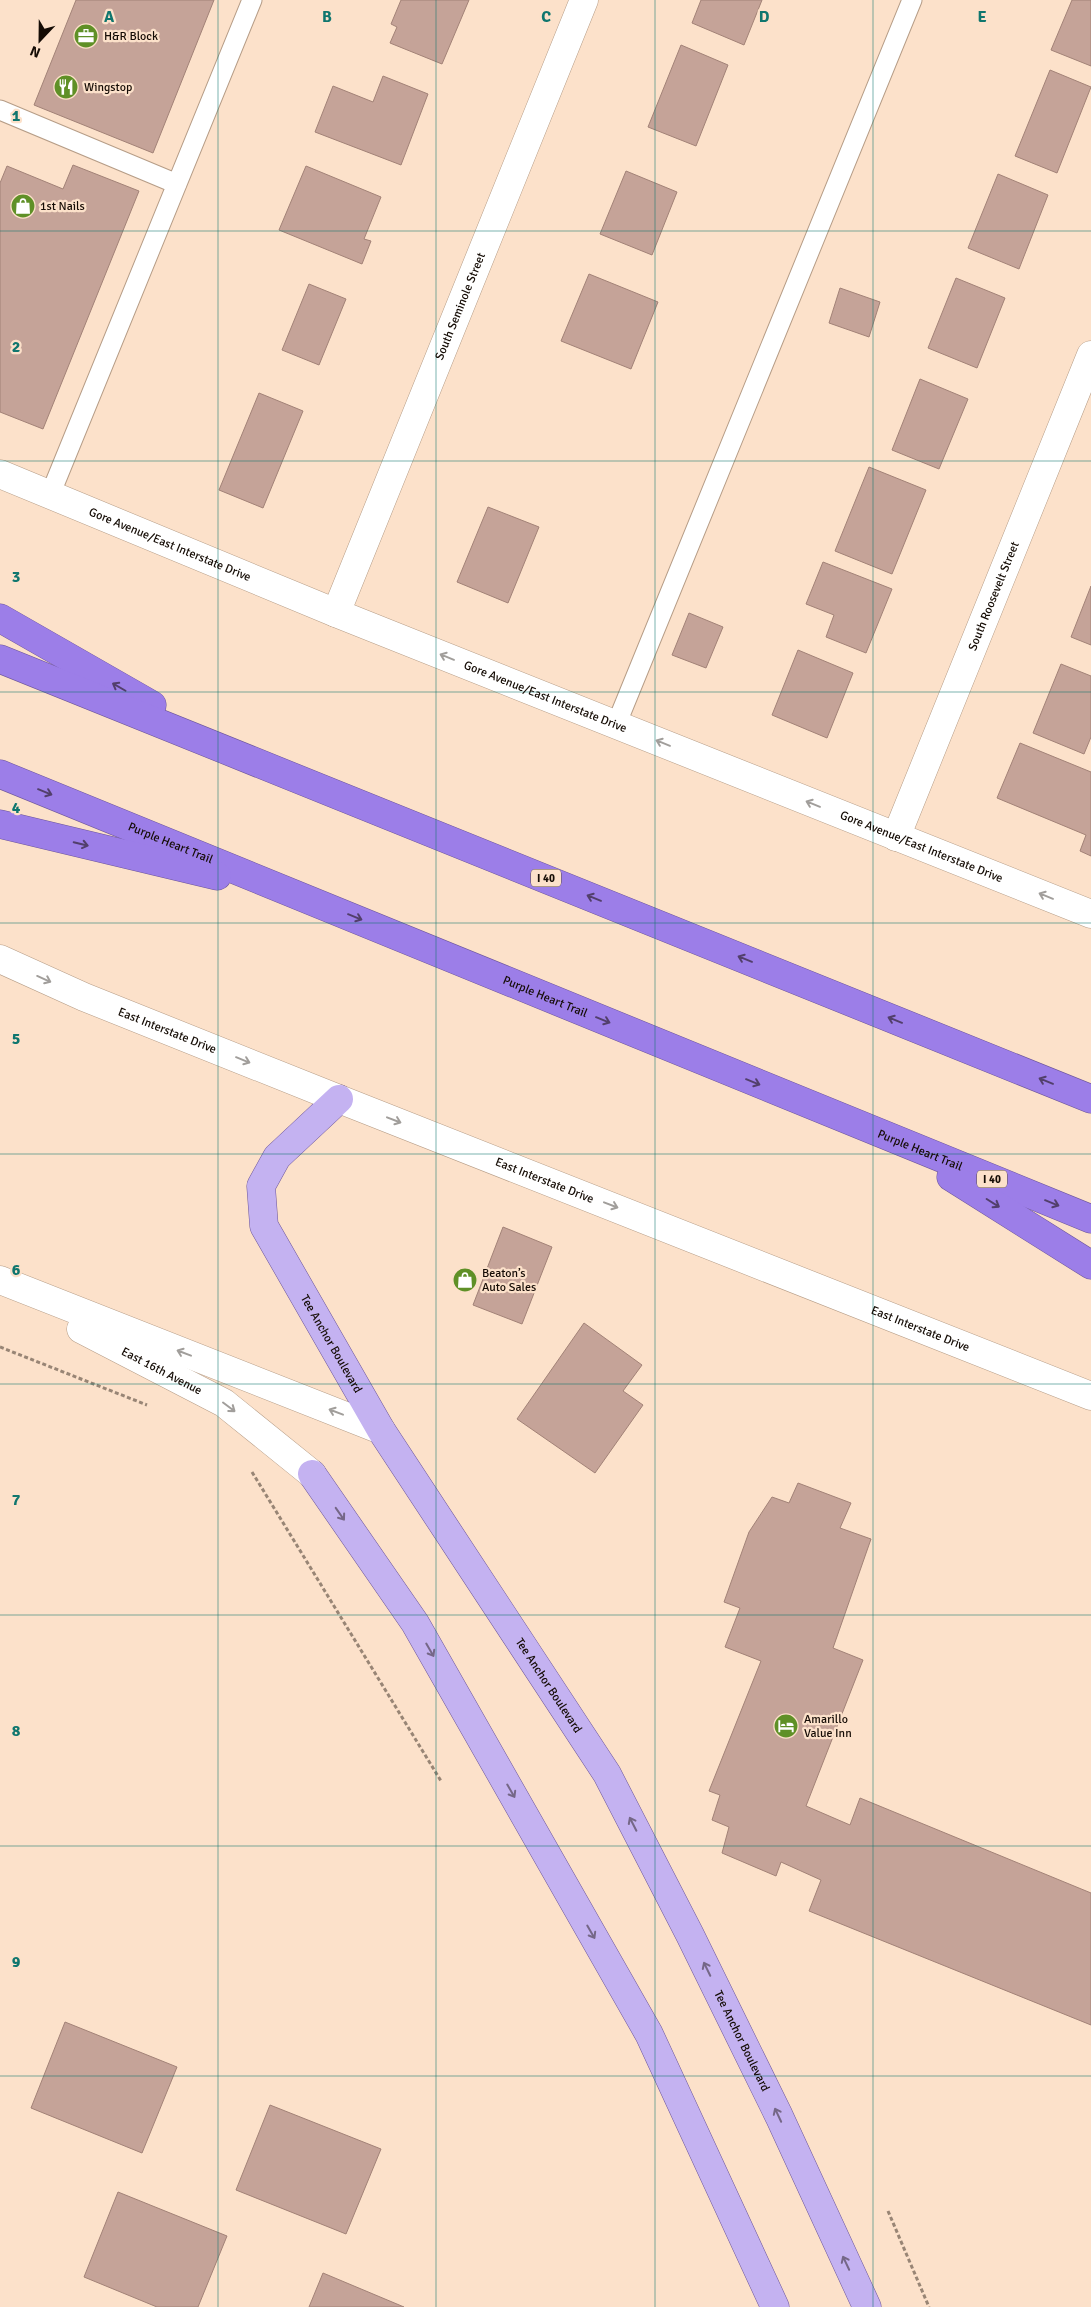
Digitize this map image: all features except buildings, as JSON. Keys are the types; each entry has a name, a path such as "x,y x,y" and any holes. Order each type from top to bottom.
{"highway":[{"path":"0,618 237,754"},
{"name":"I 40","path":"0,660 1091,1099"},
{"name":"Purple Heart Trail","path":"0,774 310,899 893,1140 1091,1219"},
{"path":"0,824 310,899"},
{"path":"893,1140 1091,1265"}],"main road":[{"name":"South Seminole Street","path":"336,613 584,0"},
{"name":"South Roosevelt Street","path":"896,837 1091,355"},
{"name":"Gore Avenue/East Interstate Drive","path":"0,474 336,613 1091,914"},
{"name":"East Interstate Drive","path":"0,959 84,996 339,1099 1091,1396"},
{"name":"Tee Anchor Boulevard","path":"339,1099 277,1157 261,1186 264,1226 381,1430 607,1774 690,1934 779,2116 867,2307"},
{"path":"0,1280 381,1430"},
{"name":"East 16th Avenue","path":"0,1286 224,1403 312,1474 415,1623 649,2034 775,2307"}],"lane":[{"path":"50,495 252,0"},
{"path":"616,725 912,0"},
{"path":"0,110 177,184"}],"path":[{"path":"0,1347 155,1408"},
{"path":"249,1468 441,1781"},
{"path":"888,2211 929,2307"}],"place":[{"name":"H&R Block","path":"86,36"},
{"name":"Wingstop","path":"66,87"},
{"name":"1st Nails","path":"23,206"},
{"name":"Beaton’s Auto Sales","path":"465,1280"},
{"name":"Amarillo Value Inn","path":"786,1726"}]}
